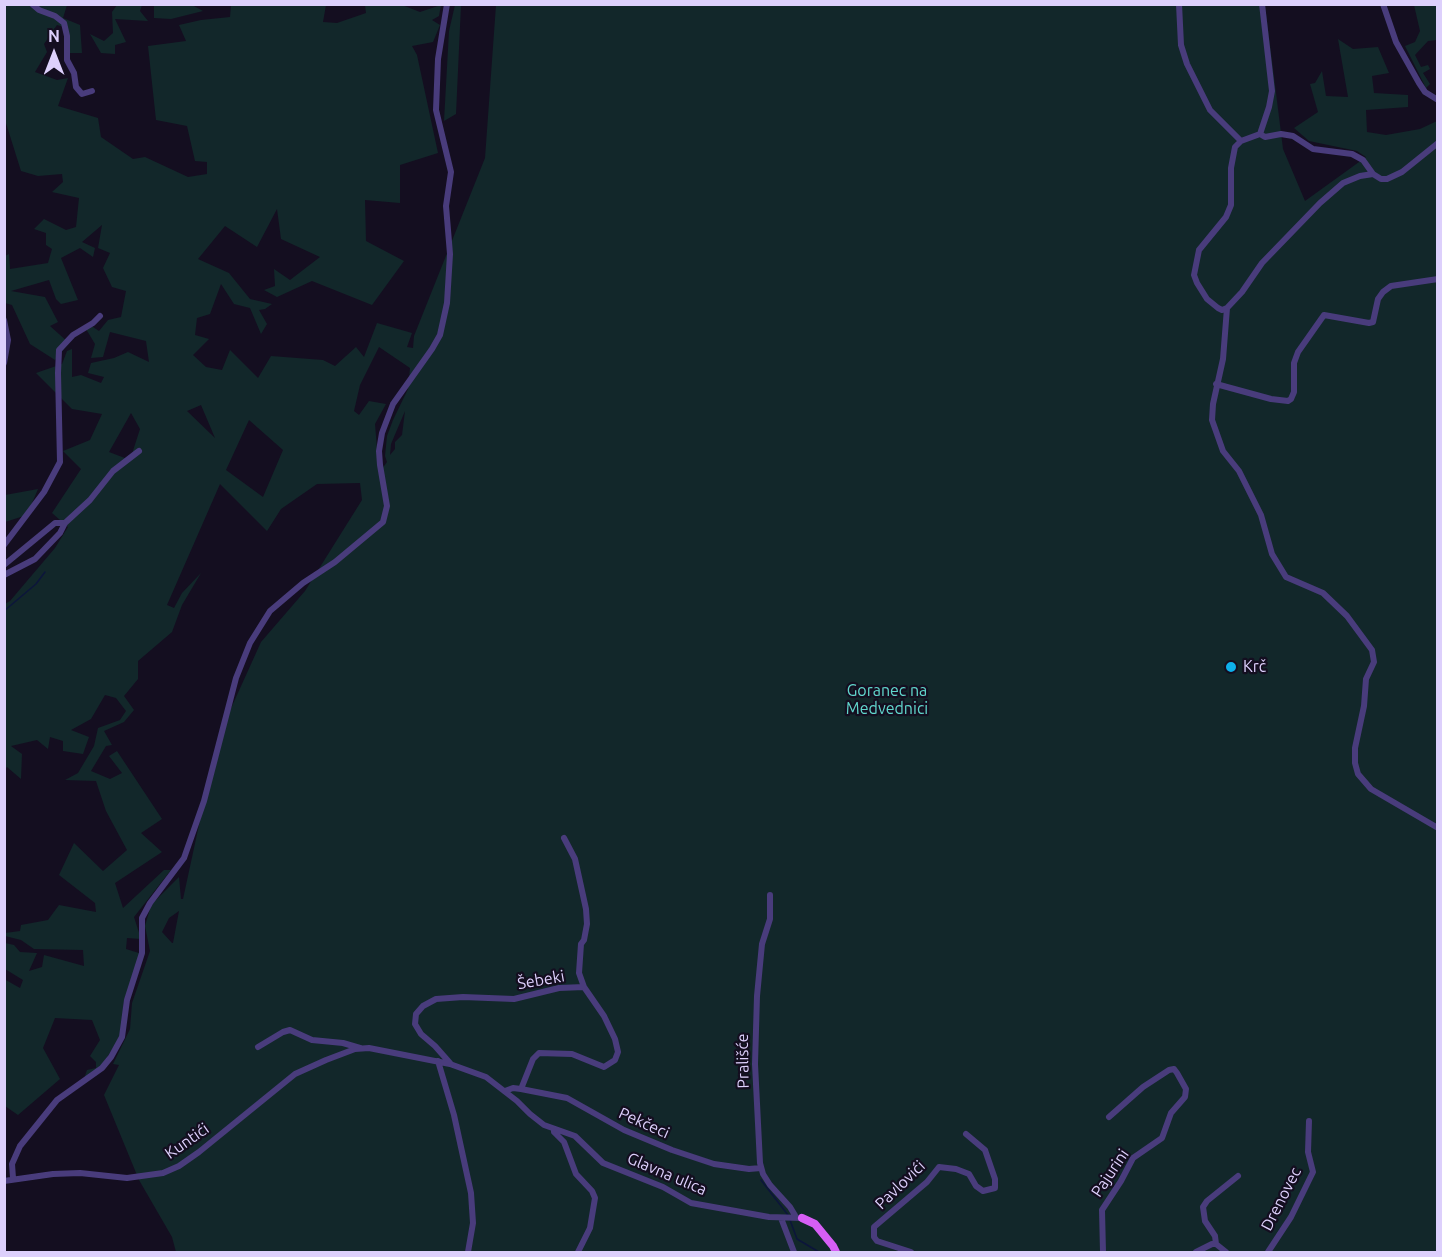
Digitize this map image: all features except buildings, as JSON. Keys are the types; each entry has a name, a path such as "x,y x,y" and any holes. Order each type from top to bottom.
{"main road":[{"name":"Glavna ulica","path":"792,1217 815,1224 836,1252"}],"street":[{"path":"32,4 64,23 68,36 67,60 74,73 76,87 82,94 92,91"},
{"path":"13,1178 12,1164 20,1146 63,1094 102,1068 122,1037 127,1000 142,953 142,918 150,903 183,858 204,801 236,678 250,643 270,611 383,522 387,506 379,451 382,433 393,404 440,335 447,303 450,254 446,206 451,172 436,110 438,59 447,4"},
{"path":"1179,4 1182,45 1187,64 1210,110 1241,141"},
{"path":"1260,134 1272,91 1262,4"},
{"path":"1383,4 1396,42 1419,83 1425,92 1437,100"},
{"path":"1260,134 1241,141 1235,147 1231,168 1231,205 1226,217 1199,250 1194,275 1197,283 1207,299 1222,310 1227,308 1242,292 1262,263 1320,203 1343,183 1360,176 1373,174"},
{"path":"1260,134 1265,137 1281,134 1293,136 1313,149 1359,156 1373,174 1381,179 1388,179 1402,172 1437,143"},
{"path":"1216,384 1271,399 1288,401 1292,399 1294,392 1294,363 1298,352 1324,315 1369,323 1373,321 1378,299 1391,286 1437,279"},
{"path":"1227,308 1223,360 1213,404 1214,430 1223,452 1239,471 1261,515 1272,554 1286,577 1323,593 1347,616 1372,650 1374,662 1366,679 1364,706 1354,748 1358,774 1371,789 1437,828"},
{"path":"4,545 44,492 60,462 59,350 73,335 100,316"},
{"path":"4,320 8,340 4,363"},
{"path":"4,575 35,559 60,533 65,523 90,500 113,471 139,451"},
{"path":"4,565 55,523 65,523"},
{"name":"Šebeki","path":"450,1064 421,1034 415,1024 416,1014 423,1006 436,999 463,997 514,999 559,988 584,987 579,973 581,944 587,924 586,909 574,859 564,838"},
{"name":"Prališće","path":"760,1168 755,1064 757,1004 762,944 770,919 770,895"},
{"path":"521,1089 533,1059 539,1053 572,1054 604,1067 615,1060 618,1052 615,1039 604,1016 584,987"},
{"name":"Kuntići","path":"258,1047 290,1030 312,1040 349,1044 450,1064"},
{"name":"Kuntići","path":"4,1181 53,1174 80,1173 127,1178 163,1173 199,1152 295,1074 361,1048"},
{"path":"438,1062 454,1115 471,1193 473,1223 468,1252"},
{"name":"Glavna ulica","path":"450,1064 486,1077 544,1125 575,1136 603,1163 663,1187 691,1203 769,1217 792,1217"},
{"name":"Pajurini","path":"1103,1252 1102,1210 1133,1158 1162,1138 1171,1113 1185,1096 1186,1089 1174,1069 1169,1070 1143,1087 1109,1117"},
{"name":"Pekčeci","path":"505,1091 513,1088 521,1089 575,1101 590,1112 642,1138 714,1164 749,1169 760,1168"},
{"name":"Drenovec","path":"1268,1252 1291,1217 1313,1172 1308,1152 1309,1121"},
{"name":"Glavna ulica","path":"554,1129 554,1132 564,1142 576,1174 592,1191 595,1198 590,1228 578,1252"},
{"name":"Pavlovići","path":"911,1252 877,1241 874,1236 874,1227 927,1182 939,1167 956,1169 969,1174 976,1186 983,1191 995,1188 995,1179 985,1150 966,1134"},
{"path":"760,1168 770,1185 790,1207 794,1252"},
{"path":"1227,1252 1216,1244 1215,1236 1204,1221 1203,1207 1238,1176"},
{"path":"1196,1252 1216,1244"}],"green space":[{"name":"Goranec na Medvednici","path":"5,5 67,5 63,18 80,25 82,53 66,53 64,27 57,25 44,44 47,52 35,72 57,80 68,78 58,106 98,118 101,137 133,159 145,157 188,177 207,174 207,162 195,161 187,126 156,120 148,46 186,41 179,25 230,17 231,5 326,5 323,22 337,23 366,13 365,5 402,5 420,12 441,5 439,16 432,20 440,25 433,42 412,46 417,55 438,153 400,165 400,203 365,200 366,241 404,261 372,305 312,281 277,297 264,290 275,286 274,269 290,280 320,257 281,239 277,209 257,247 225,226 198,259 229,273 250,299 272,304 259,310 267,324 261,334 250,308 234,304 221,284 210,314 197,318 195,335 209,339 193,355 206,367 222,370 230,350 258,378 271,356 323,360 335,366 356,347 364,357 377,323 412,333 407,347 413,348 414,336 485,158 496,5 1265,5 1283,149 1305,201 1366,157 1357,151 1309,141 1294,128 1318,112 1310,84 1315,83 1322,71 1326,96 1348,97 1338,39 1353,49 1378,47 1389,73 1372,76 1374,93 1408,95 1408,107 1366,110 1367,132 1386,135 1420,129 1437,121 1437,1252 176,1252 172,1237 139,1180 104,1095 119,1065 113,1064 130,1029 132,1003 150,951 145,926 151,905 179,877 181,899 183,899 218,737 261,642 305,591 362,500 360,483 317,484 281,509 267,531 220,484 167,605 174,608 182,593 201,573 182,605 172,632 138,661 138,679 124,696 134,710 124,722 104,731 112,745 106,746 91,771 110,779 122,773 109,756 117,751 162,819 141,833 162,852 115,883 123,908 164,870 171,870 134,917 141,939 127,938 126,949 142,954 124,1001 121,1036 98,1071 84,1079 87,1070 96,1068 96,1062 90,1056 100,1040 92,1020 55,1018 43,1048 60,1079 18,1115 5,1106 4,979 20,988 23,980 5,969 5,943 14,945 20,952 37,953 29,971 42,967 44,955 84,966 83,950 34,949 21,940 5,936 5,933 20,931 21,925 48,920 59,905 96,912 95,903 59,875 74,843 103,871 127,850 106,811 96,781 65,780 78,773 94,746 98,728 120,720 126,711 116,698 105,695 91,719 71,730 89,737 83,754 63,751 63,741 50,737 48,749 37,740 11,746 22,754 21,779 7,767 5,769 5,604 55,548 68,527 52,513 81,469 63,451 90,440 102,414 72,409 36,373 62,364 67,351 72,349 72,377 81,375 101,383 104,377 88,373 91,363 128,352 149,362 146,341 110,332 103,357 91,358 95,344 86,329 90,325 99,331 108,320 121,317 126,291 112,287 103,268 110,253 98,248 102,225 82,242 95,248 93,257 80,248 61,258 78,300 61,304 56,299 49,280 11,291 45,297 58,322 50,326 69,343 55,360 30,344 12,305 5,303 5,256 9,254 10,269 48,263 52,249 46,245 46,233 34,229 44,219 66,230 76,227 79,198 52,192 63,182 62,174 38,176 21,171 5,120","holes":["379,347 410,368 408,389 387,436 385,456 387,462 379,473 375,424 386,404 369,401 359,415 354,411 360,385","201,405 215,438 187,411","405,411 402,435 395,442 395,449 390,455 391,444","131,413 140,429 130,460 109,452","249,420 283,450 263,497 226,470","179,911 173,943 162,932 169,918"]},
{"path":"117,5 142,5 140,11 148,21 115,19 126,42 115,45 115,54 101,53 90,34 104,41 113,33 112,12"},
{"path":"154,5 192,5 203,11 171,19 154,18"},
{"path":"455,5 461,5 456,114 444,121 449,31"},
{"path":"1414,5 1437,5 1437,40 1428,41 1415,55 1421,67 1428,65 1430,69 1423,73 1430,84 1426,88 1405,46 1415,42 1420,31"},
{"path":"38,489 27,515 5,522 5,495"}],"waterway":[{"path":"4,611 36,584 45,572"},
{"path":"761,1180 788,1215"},
{"path":"790,1220 797,1239 819,1252"}],"place":[{"name":"Krč","path":"1231,667"}]}
